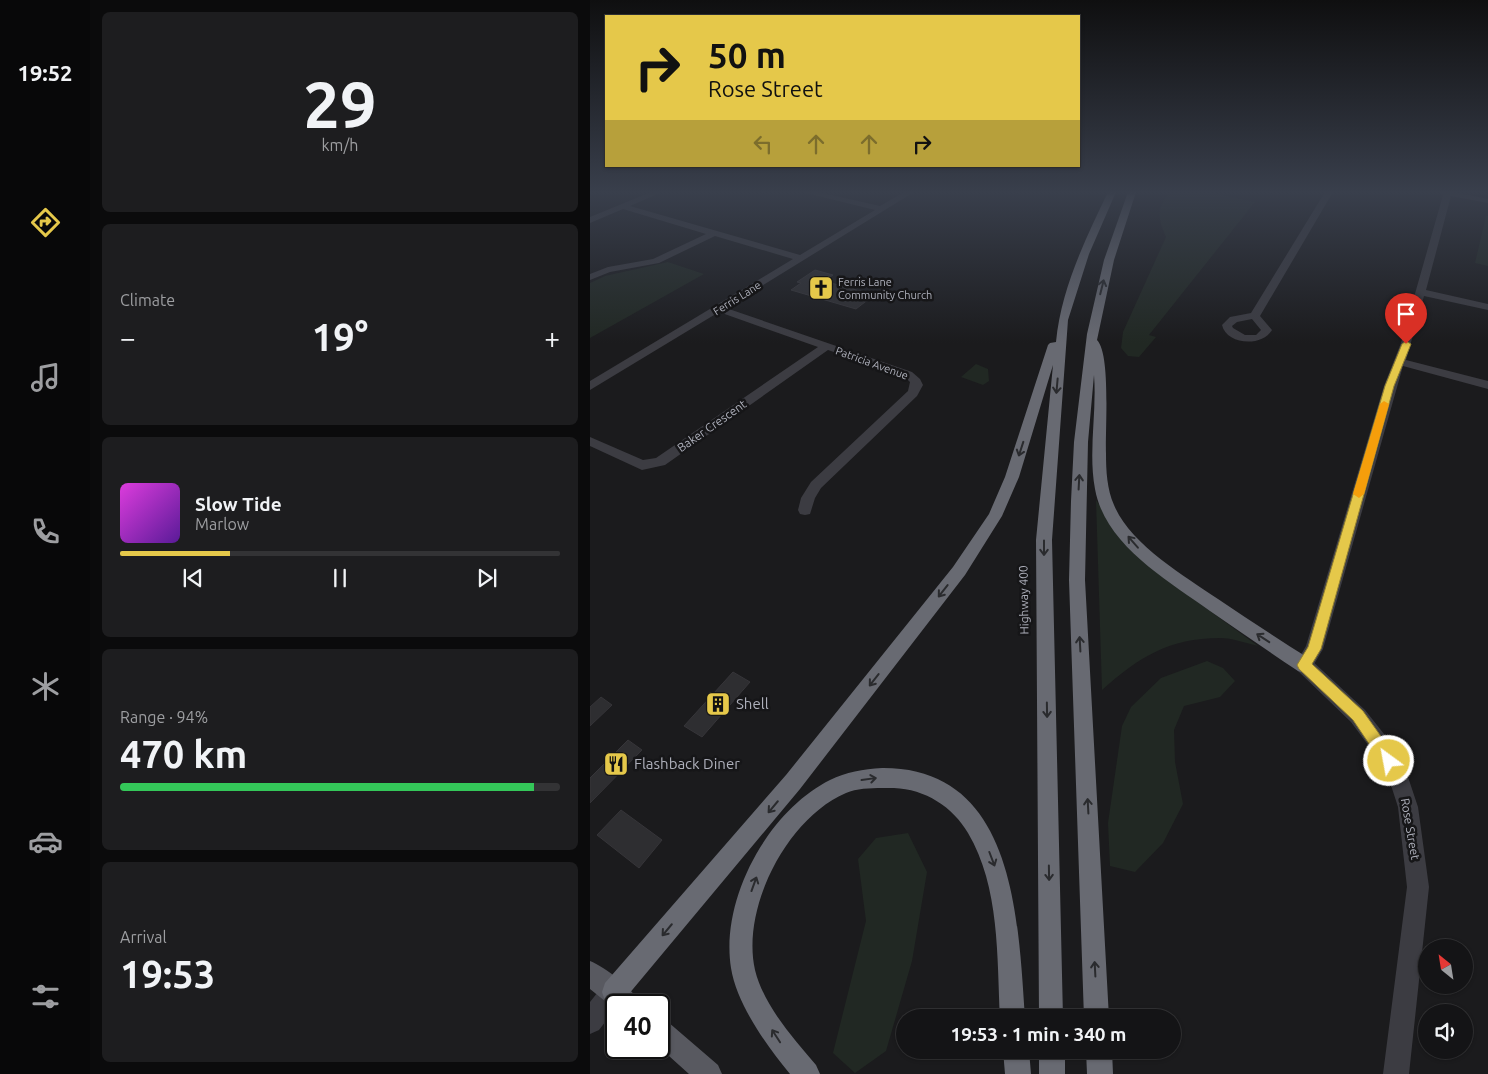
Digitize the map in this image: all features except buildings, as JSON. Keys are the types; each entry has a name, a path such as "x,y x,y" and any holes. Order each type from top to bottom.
{"highway":[{"name":"Highway 400","path":"1051,1009 1044,540 1062,320 1068,297 1089,242"},
{"path":"1097,1009 1077,580 1081,442 1092,334 1108,260 1114,242"},
{"path":"625,994 959,571 995,516 1012,477 1062,320"},
{"path":"1092,334 1100,363 1099,456 1102,491 1107,507 1142,552 1166,572 1304,665"},
{"path":"807,1074 782,1044 757,1006 743,969 743,926 754,882 777,841 803,810 836,787 868,778 911,778 938,789 959,803 979,831 994,862 1005,922 1012,1009"},
{"path":"1017,1059 1018,1074"},
{"path":"1052,1059 1052,1074"},
{"path":"1099,1059 1100,1074"}],"main road":[{"path":"590,973 617,994"},
{"path":"670,1040 709,1074"}],"street":[{"path":"590,277 608,270 656,261 695,242"},
{"path":"746,242 801,258"},
{"name":"Ferris Lane","path":"590,386 827,242"},
{"path":"1254,316 1299,242"},
{"path":"1304,665 1314,649 1386,398 1398,361 1406,344 1434,242"},
{"path":"1421,292 1488,307"},
{"name":"Patricia Avenue","path":"719,309 908,374 916,381 917,385 913,393 816,485 808,498 805,510"},
{"name":"Baker Crescent","path":"590,441 642,465 660,462 826,346"},
{"path":"1398,361 1488,385"},
{"name":"Rose Street","path":"1304,665 1358,716 1381,746 1398,776 1408,807 1418,887 1396,1074"},
{"path":"590,1021 605,1010"}],"shaded area":[{"path":"1164,242 1223,242 1149,335 1156,337 1139,357 1128,356 1121,348 1123,332"},
{"path":"1480,242 1488,242 1488,266 1475,263"},
{"path":"668,262 704,274 590,338 590,283 605,276"},
{"path":"976,364 988,369 989,381 983,385 961,377"},
{"path":"1096,500 1126,545 1173,584 1258,646 1220,638 1185,641 1142,659 1102,690"},
{"path":"1207,661 1223,668 1235,681 1220,697 1184,706 1174,730 1175,762 1183,804 1163,843 1135,872 1110,866 1108,823 1122,726 1131,707 1161,678"},
{"path":"908,833 927,872 912,961 898,1009 896,1009 896,1016 886,1051 855,1073 833,1053 866,921 858,859 876,838"}],"slow traffic":[{"path":"1359,494 1384,404"}],"place":[{"name":"Ferris Lane Community Church","path":"821,288"},
{"name":"Shell","path":"718,704"},
{"name":"Flashback Diner","path":"616,764"}],"route":[{"path":"1389,761 1381,746 1358,716 1304,665 1314,649 1390,386 1406,344"}]}
